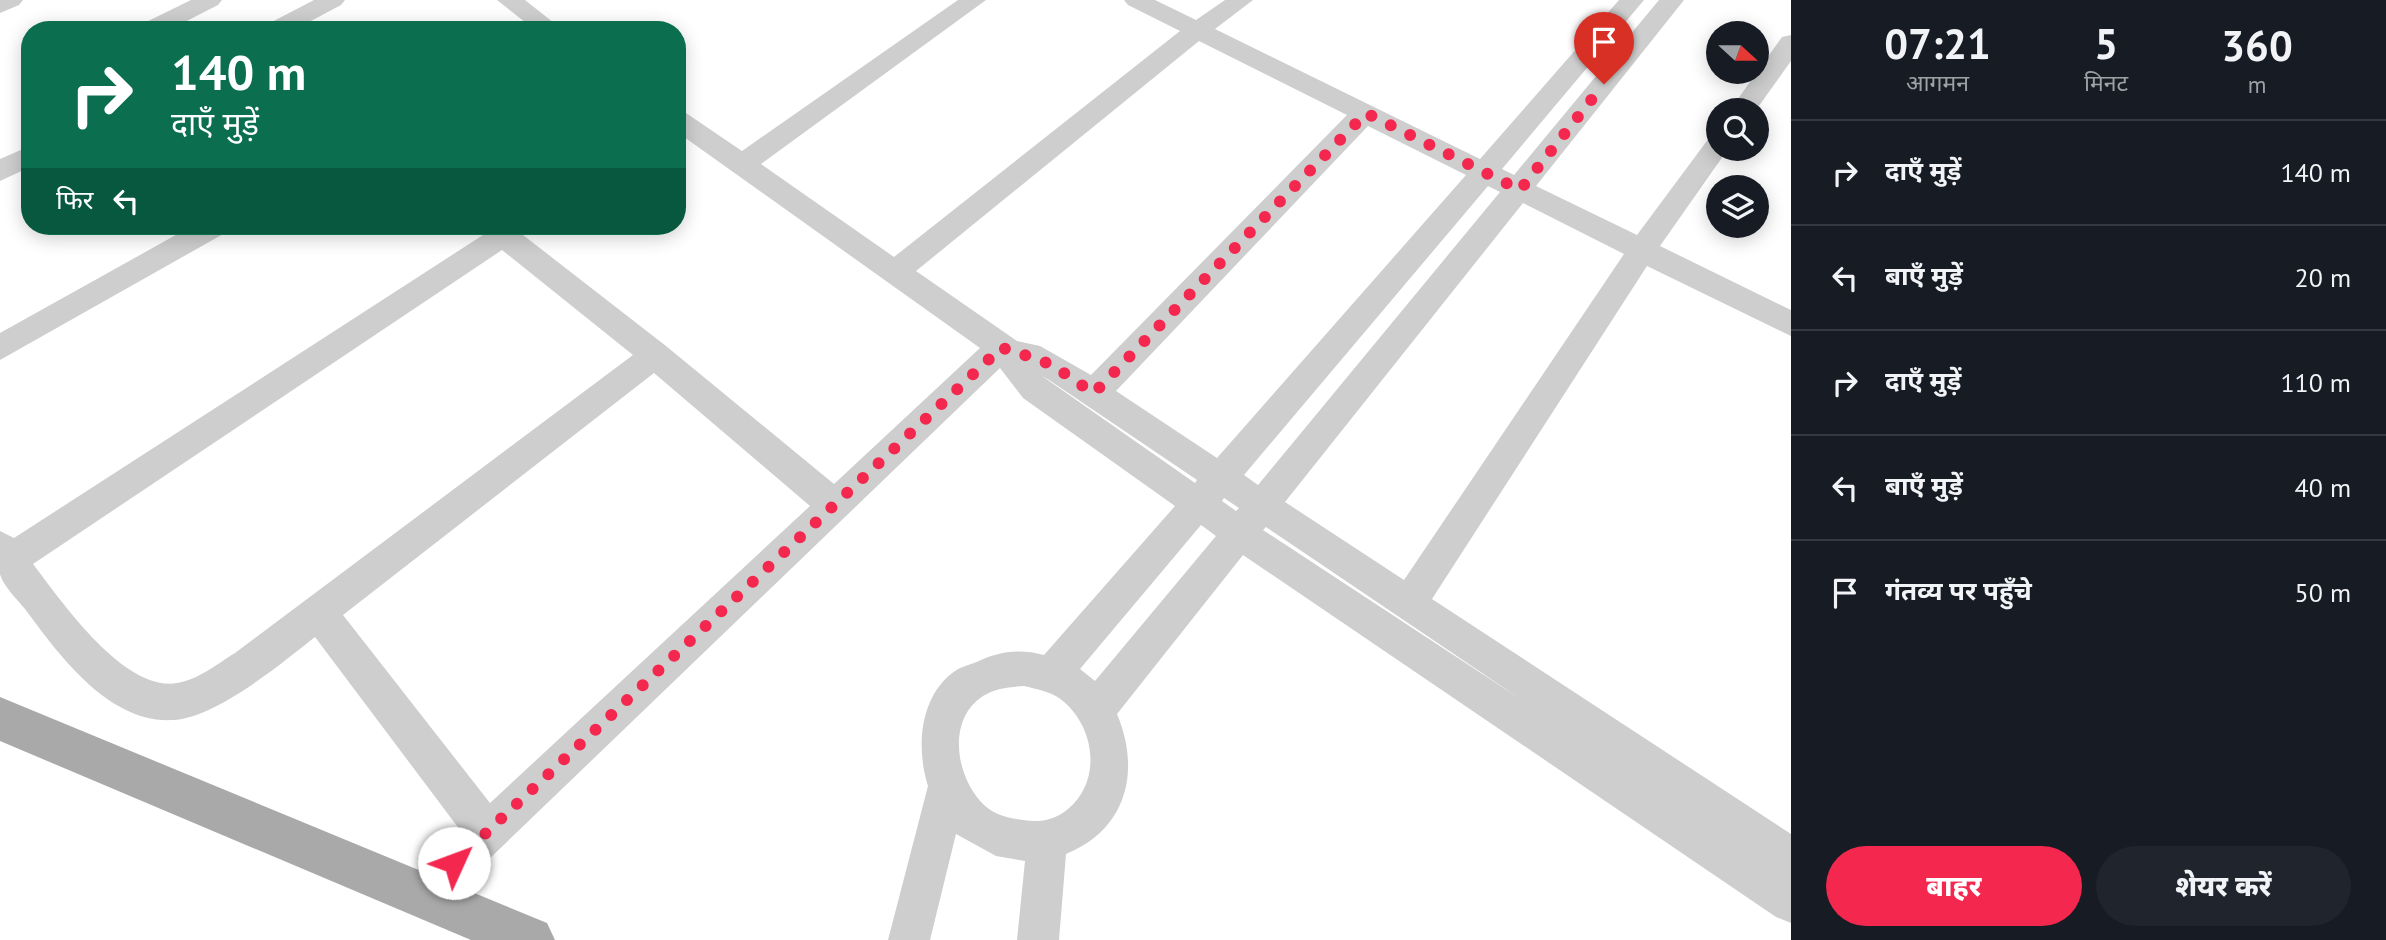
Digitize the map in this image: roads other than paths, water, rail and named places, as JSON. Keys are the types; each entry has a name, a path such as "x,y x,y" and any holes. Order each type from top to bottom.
{"main road":[{"path":"0,719 530,940"}],"street":[{"path":"0,6 10,0"},
{"path":"167,21 210,0"},
{"path":"292,21 333,0"},
{"path":"509,0 538,21"},
{"path":"743,164 974,0"},
{"path":"1136,0 1791,324"},
{"path":"895,272 1197,30 1241,0"},
{"path":"1052,674 1486,173 1632,0"},
{"path":"1096,710 1672,0"},
{"path":"1752,98 1791,43"},
{"path":"1094,393 1366,113"},
{"path":"686,125 1006,350 1029,355 1044,362 1223,478 1249,519 1791,902"},
{"path":"0,171 21,160"},
{"path":"1408,604 1642,250 1706,161"},
{"path":"0,348 199,235"},
{"path":"492,235 5,553 70,640 130,693 151,702 174,702 202,692 248,666 655,355"},
{"path":"503,235 655,355 834,505"},
{"path":"1006,350 1023,378 1034,390 1199,505 1249,519 1408,604 1791,858"},
{"path":"421,895 834,505 1006,350"},
{"path":"318,612 488,832"},
{"path":"1024,668 1052,674 1077,689 1096,710 1108,735 1112,762 1107,789 1094,813 1073,831 1047,841 1018,842 989,832 964,814 947,789 938,760 940,730 951,703 971,683 996,671 1024,668"},
{"path":"909,940 947,789"},
{"path":"1038,940 1047,841"}]}
